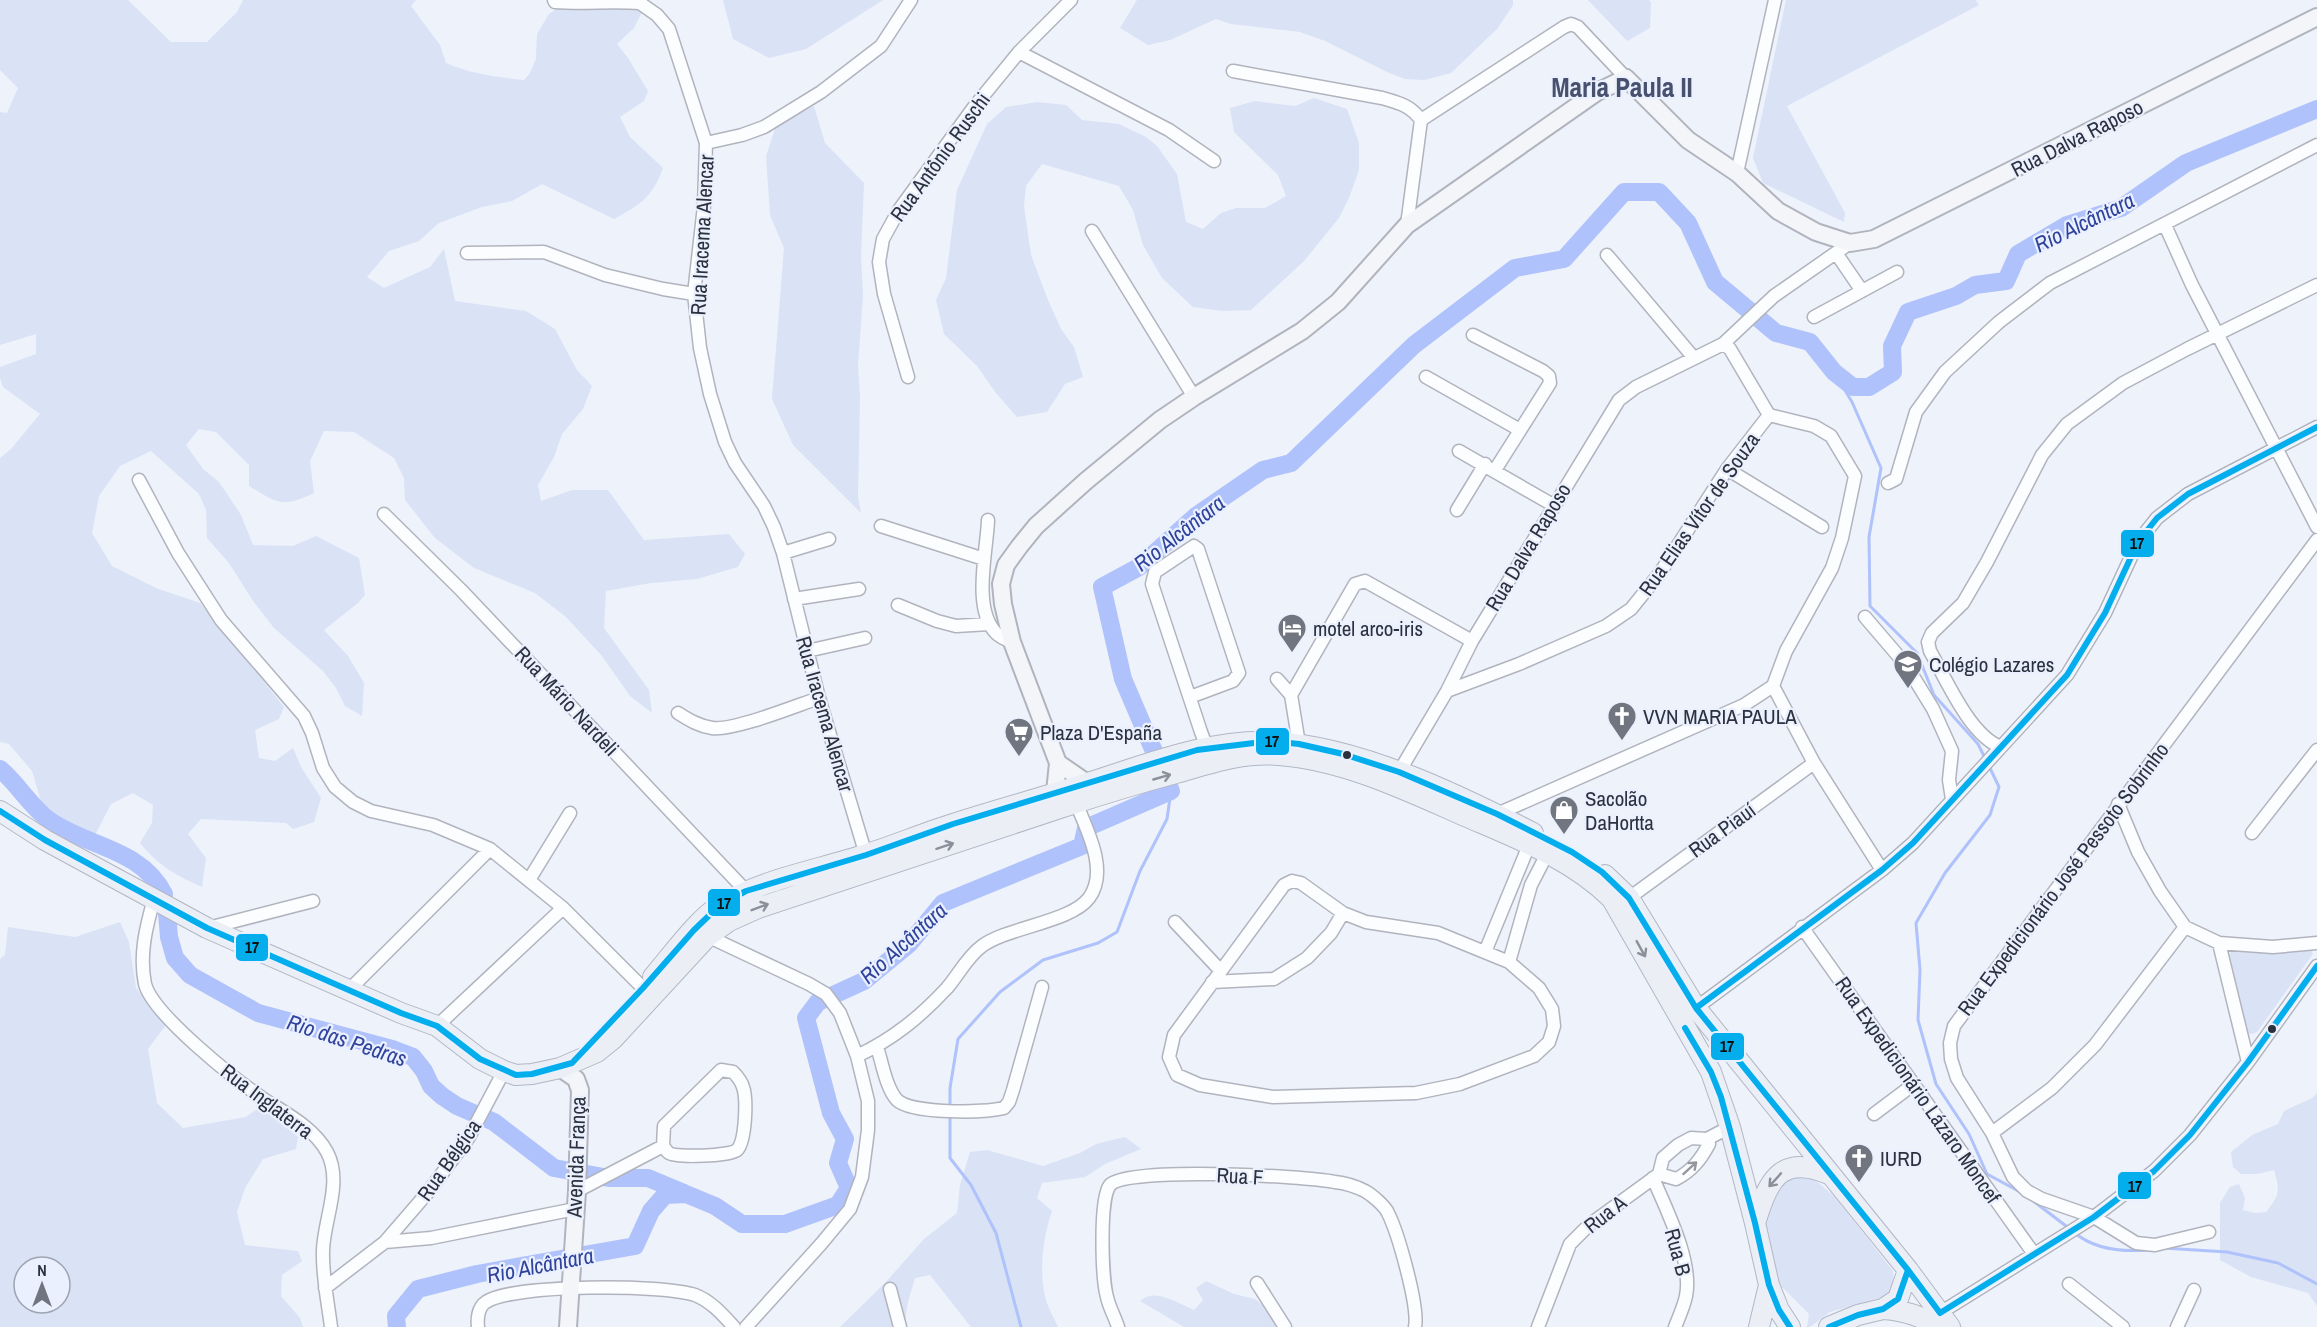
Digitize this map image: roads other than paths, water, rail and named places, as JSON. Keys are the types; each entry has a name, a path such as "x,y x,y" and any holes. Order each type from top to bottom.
{"main road":[{"path":"566,1065 701,933 758,908 1076,803 1117,782 1203,754 1240,743 1270,741 1299,744 1343,754 1399,772 1497,814 1572,852 1602,872 1629,898 1696,1008 1908,1270 1943,1322"},
{"path":"1203,754 1261,754 1302,758 1369,776 1409,791 1547,854 1591,879 1612,899 1711,1072 1730,1127 1769,1285 1779,1310 1790,1327"},
{"path":"0,811 45,840 207,928 437,1026 480,1059 516,1075 532,1074 566,1065 597,1052 613,1039 701,933 720,905 746,891 866,855 953,824 1055,792 1087,783 1117,782"},
{"path":"1711,1072 1712,1062 1719,1054 1734,1056"},
{"path":"1755,1223 1770,1184 1779,1174 1793,1168 1811,1167 1829,1174"},
{"path":"1883,1309 1898,1299 1908,1270"},
{"path":"1759,1327 1769,1285"},
{"path":"1829,1327 1858,1315 1883,1309 1901,1310 1943,1322"}],"street":[{"path":"554,0 567,3 636,1"},
{"path":"706,143 742,135 764,127 820,92 881,46 911,0"},
{"name":"Rua Antônio Ruschi","path":"908,377 884,294 879,262 883,239 899,210 974,107 1019,52 1071,0"},
{"path":"1737,173 1775,0"},
{"name":"Rua Iracema Alencar","path":"636,1 657,15 669,29 706,143 704,206 694,294 700,348 717,420 735,464 764,506 783,553 819,698 866,855"},
{"name":"Rua Dalva Raposo","path":"1399,772 1447,691 1472,641 1619,400 1636,387 1723,344 1777,294 1850,243 1874,240 2317,16"},
{"path":"1420,120 1571,24 1578,27 1688,140 1737,173 1778,211 1816,232 1850,243"},
{"path":"1019,52 1169,130 1214,160"},
{"path":"1233,71 1382,98 1406,104 1414,110 1420,120 1407,225"},
{"path":"1055,792 1058,763 1012,642 1003,604 1002,584 1006,565 1019,546 1036,526 1086,481 1160,420 1302,331 1338,302 1407,225 1597,92 1626,78"},
{"path":"1888,483 1896,479 1916,412 1945,372 1999,322 2050,283 2317,145"},
{"path":"2165,225 2218,335 2317,527"},
{"path":"1092,231 1194,397"},
{"path":"467,253 544,252 605,275 663,290 694,294"},
{"path":"1836,253 1862,291"},
{"path":"1607,255 1694,358"},
{"path":"1814,317 1897,272"},
{"path":"2000,749 1986,740 1969,717 1930,651 1928,642 1932,633 1963,603 1987,562 2042,455 2067,424 2123,383 2317,285"},
{"path":"1457,510 1520,430 1550,383 1549,376 1544,371 1473,335"},
{"path":"1723,344 1731,349 1769,415"},
{"path":"1426,377 1520,430"},
{"name":"Rua Elias Vítor de Souza","path":"1447,691 1519,664 1606,626 1631,609 1660,573 1727,469 1769,415 1814,426 1831,436 1856,476 1842,538 1832,568 1786,651 1773,686"},
{"path":"1696,1008 1802,927 1882,870 1913,843 2067,675 2105,613 2138,542 2157,518 2188,494 2317,427"},
{"path":"1459,451 1553,505"},
{"path":"1727,469 1822,527"},
{"path":"139,480 178,553 221,620 304,716 323,768 335,787 353,802 371,811 433,825 490,849 562,908 643,988"},
{"name":"Rua Mário Nardeli","path":"384,514 461,590 746,891"},
{"path":"988,520 982,581 989,624 997,635 1012,642"},
{"path":"881,526 984,559"},
{"path":"783,553 829,539"},
{"name":"Rua Expedicionário José Pessoto Sobrinho","path":"2210,1233 2155,1245 2136,1243 2094,1217 2042,1199 2027,1191 2013,1177 1992,1133 1957,1078 1951,1059 1950,1043 1954,1026 2317,540"},
{"path":"1190,697 1233,681 1239,673 1198,549 1194,546 1155,572 1152,584 1190,697 1203,754"},
{"path":"1291,695 1358,581 1365,580 1472,641"},
{"path":"794,599 859,589"},
{"path":"898,605 937,621 957,626 989,624"},
{"path":"1865,617 1906,665 1933,709 1952,752 1949,780 1953,799"},
{"path":"807,651 865,638"},
{"path":"1277,679 1291,695 1299,744"},
{"path":"1497,814 1744,705 1773,686 1814,763 1882,870"},
{"path":"678,713 697,725 714,729 735,725 819,698"},
{"path":"2252,833 2317,750"},
{"path":"1058,763 1087,783"},
{"name":"Rua Piauí","path":"1629,898 1814,763"},
{"path":"857,1056 900,1033 923,1013 948,986 969,958 983,945 1076,909 1089,898 1097,881 1092,846 1076,803"},
{"path":"2118,804 2138,852 2184,927 2219,943 2273,947 2317,943"},
{"path":"529,880 570,813"},
{"path":"1485,952 1528,845"},
{"path":"349,990 490,849"},
{"path":"1509,962 1531,885 1547,854"},
{"path":"1292,881 1301,883 1343,913 1366,922 1438,933 1509,962 1539,988 1552,1009 1554,1026 1549,1042 1534,1056 1460,1083 1416,1093 1273,1097 1200,1085 1177,1075 1169,1057 1174,1035 1284,885 1292,881"},
{"name":"Rua Inglaterra","path":"154,899 144,931 143,960 146,986 161,1009 234,1078 311,1131 327,1152 333,1169 323,1250 325,1288 331,1327"},
{"path":"207,928 313,902"},
{"path":"437,1026 562,908"},
{"path":"1212,982 1274,979 1307,958 1331,933 1343,913"},
{"path":"1175,922 1221,970"},
{"name":"Rua Expedicionário Lázaro Moncef","path":"1802,927 2034,1254"},
{"path":"1992,1133 2052,1088 2095,1045 2184,927"},
{"path":"701,933 826,994 840,1013 857,1056 868,1101 868,1130 862,1177 850,1209 746,1327"},
{"path":"2219,943 2248,1062"},
{"path":"1943,1322 2034,1254 2094,1217 2154,1171 2190,1135 2248,1062 2317,966"},
{"path":"877,1047 892,1092 898,1101 908,1106 940,1110 1004,1108 1009,1102 1042,987"},
{"name":"Avenida França","path":"566,1065 576,1079 580,1090 577,1191 568,1327"},
{"name":"Rua Bélgica","path":"325,1288 385,1242 429,1191 469,1137 504,1071"},
{"path":"721,1071 733,1071 739,1079 745,1096 741,1144 737,1150 730,1154 680,1155 669,1153 663,1146 664,1126 721,1071"},
{"path":"1874,1114 1914,1084"},
{"path":"1656,1176 1676,1179 1686,1173 1703,1154 1708,1144 1707,1139 1730,1127"},
{"name":"Rua A","path":"1538,1327 1570,1244 1589,1225 1656,1176 1663,1158 1678,1145 1691,1138 1707,1139"},
{"path":"577,1191 663,1146"},
{"name":"Rua F","path":"1118,1327 1106,1297 1103,1251 1104,1202 1110,1186 1119,1178 1165,1174 1227,1174 1335,1182 1366,1191 1388,1211 1411,1285 1415,1327"},
{"name":"Rua B","path":"1656,1176 1679,1242 1687,1275 1686,1294 1675,1327"},
{"name":"Rua Bélgica","path":"385,1242 431,1238 575,1209"},
{"path":"478,1327 479,1311 484,1302 505,1294 570,1280 673,1290 697,1295 715,1307 734,1327"},
{"path":"1257,1283 1285,1327"},
{"path":"2069,1284 2123,1327"},
{"path":"891,1289 900,1327"},
{"path":"2177,1327 2194,1290"}],"waterway":[{"name":"Rio Alcântara","path":"397,1327 396,1316 418,1289 477,1274 635,1246 651,1211 665,1195 686,1194 715,1206 742,1224 785,1224 838,1205 849,1188 838,1163 845,1139 831,1113 806,1018 818,1002 864,981 909,944 943,903 1082,846 1086,828 1171,791 1123,679 1102,587 1139,567 1196,516 1263,470 1291,463 1414,345 1515,268 1564,259 1624,192 1659,192 1688,223 1715,282 1776,333 1810,342 1834,372 1853,387 1869,387 1893,372 1892,346 1908,312 1956,296 1975,285 2006,281 2018,254 2067,225 2121,208 2186,163 2317,109"},
{"path":"1834,372 1852,402 1881,468 1869,537 1870,606 1917,653 1934,695 1978,744 1986,760"},
{"path":"1989,766 1999,787 1990,815 1945,873 1916,923 1920,970 1918,1020 1936,1084 1969,1134 1987,1174 2022,1193"},
{"name":"Rio das Pedras","path":"0,769 49,820 127,857 142,867 164,894"},
{"path":"950,1108 950,1088 958,1039 1000,992 1043,960 1098,943 1117,932 1140,871 1167,819 1171,791"},
{"name":"Rio das Pedras","path":"167,913 169,937 175,958 190,975 258,1013 392,1049 413,1057 424,1071 431,1086 442,1096 457,1106 494,1122 554,1168 609,1178 648,1178 684,1193"},
{"path":"950,1115 950,1158 971,1185 996,1233 1021,1327"},
{"path":"2032,1200 2070,1229"},
{"path":"2075,1233 2091,1243 2109,1249 2148,1250"},
{"path":"2163,1248 2227,1252 2278,1263 2317,1284"}],"place":[{"name":"motel arco-iris","path":"1292,654"},
{"name":"Colégio Lazares","path":"1908,690"},
{"name":"VVN MARIA PAULA","path":"1622,742"},
{"name":"Plaza D'España","path":"1019,758"},
{"name":"Sacolão DaHortta","path":"1564,836"},
{"name":"IURD","path":"1859,1184"}],"district":[{"name":"Maria Paula II","path":"1622,87"}]}
